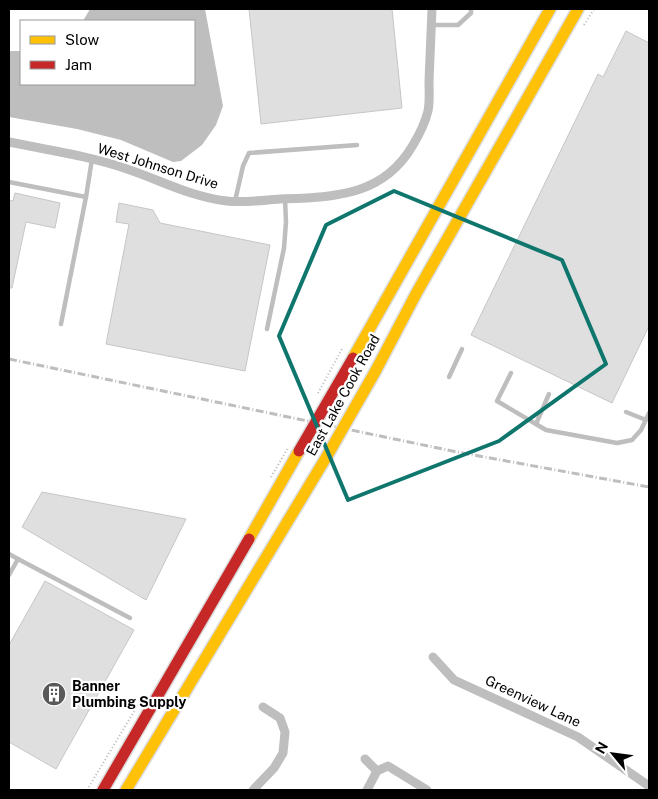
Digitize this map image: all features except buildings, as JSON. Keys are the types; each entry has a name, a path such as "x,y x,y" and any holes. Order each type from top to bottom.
{"main road":[{"name":"East Lake Cook Road","path":"103,790 229,575 550,9"},
{"name":"East Lake Cook Road","path":"126,790 327,456 375,372 417,292 578,9"}],"street":[{"name":"West Johnson Drive","path":"9,142 76,155 126,168 181,190 229,201 321,197 350,193 370,186 385,177 408,153 420,133 428,110 432,9"},
{"name":"Greenview Lane","path":"433,657 454,680 578,737 649,786"},
{"path":"253,790 274,768 283,753 285,732 280,718 263,707"},
{"path":"365,759 378,771"},
{"path":"366,790 378,771 388,766 428,790"}],"lane":[{"path":"431,25 458,25 470,13 471,9"},
{"path":"236,201 242,166 249,153 357,145"},
{"path":"61,324 92,159"},
{"path":"9,182 86,197"},
{"path":"267,329 284,248 286,222 284,199"},
{"path":"449,377 462,349"},
{"path":"511,373 497,401 546,430 617,443 632,440 641,430 649,413"},
{"path":"536,424 549,394"},
{"path":"626,412 646,420"},
{"path":"9,554 130,618"},
{"path":"9,575 18,559"}],"highlighted area":[{"path":"394,191 562,260 606,364 499,441 348,500 279,336 326,225"}],"shaded area":[{"path":"90,9 205,9 223,106 216,125 202,145 181,161 173,162 121,140 77,129 9,117 9,51 20,51 20,85 195,85 195,20 84,20"}],"railway":[{"path":"9,359 457,452 649,487"}],"traffic: slow":[{"path":"353,358 550,9"},
{"path":"375,372 417,292 578,9"},
{"path":"327,456 375,372"},
{"path":"249,539 299,451"},
{"path":"126,790 327,456"}],"traffic: jam":[{"path":"299,451 353,358"},
{"path":"103,790 249,539"}],"place":[{"name":"Banner Plumbing Supply","path":"54,694"}]}
